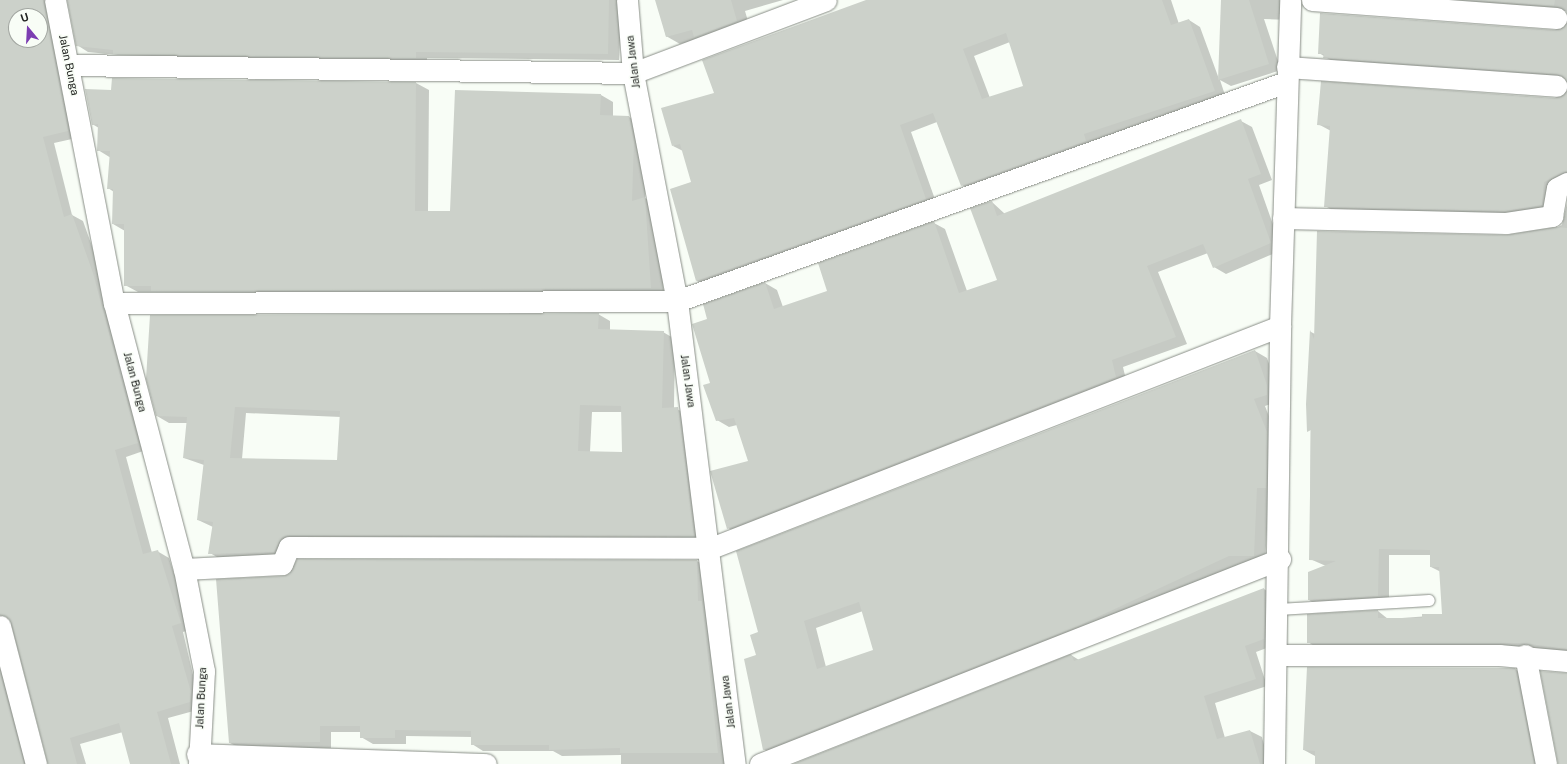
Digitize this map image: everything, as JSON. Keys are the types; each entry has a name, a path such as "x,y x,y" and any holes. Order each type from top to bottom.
{"street":[{"name":"Jalan Bunga","path":"55,0 70,65 114,303 184,569 204,671 198,759"},
{"name":"Jalan Jawa","path":"627,0 633,73 677,301 711,548 736,764"},
{"path":"70,65 633,73 826,0"},
{"path":"1274,764 1280,559 1280,326 1290,0"},
{"path":"1312,0 1556,18"},
{"path":"114,303 677,301 1287,75 1556,86"},
{"path":"1283,218 1506,223 1552,216 1557,188 1567,183"},
{"path":"184,569 282,564 289,547 711,548 1280,326"},
{"path":"760,764 1280,559"},
{"path":"0,626 36,764"},
{"path":"1277,655 1526,655 1567,661"},
{"path":"1526,655 1546,764"},
{"path":"198,759 486,764"}],"lane":[{"path":"1278,609 1429,600"}],"building":[{"path":"0,0 43,0 45,8 8,8 8,48 48,48 48,26 68,131 43,137 64,217 72,214 93,273 138,443 115,450 143,554 158,550 181,623 172,626 191,692 190,702 157,712 171,764 130,764 119,723 70,738 77,764 48,764 12,623 0,614"},
{"path":"67,0 609,0 608,54 416,52 416,58 113,54 113,50 76,46"},
{"path":"655,0 731,0 737,21 694,37 692,30 666,37"},
{"path":"866,0 1162,0 1171,25 1189,19 1215,91 1084,134 1086,141 961,186 933,113 900,125 926,199 696,281 670,189 691,182 680,144 672,146 661,108 714,93 702,60","holes":["1006,33 1023,86 982,99 963,49"]},
{"path":"1221,0 1249,0 1269,64 1218,80"},
{"path":"1475,0 1555,0 1554,6"},
{"path":"1320,13 1555,30 1567,22 1567,82 1557,74 1323,58 1324,54 1318,54"},
{"path":"112,78 416,82 415,211 450,211 455,90 601,94 600,115 629,116 634,142 632,201 645,197 651,288 151,291 151,286 124,286 124,224 112,224 113,189 107,189 110,151 97,151 98,124 92,125 85,89 111,90"},
{"path":"1321,81 1555,98 1567,90 1567,171 1544,182 1542,205 1505,211 1324,207 1330,126 1317,125"},
{"path":"1241,119 1261,174 1248,179 1271,243 1213,268 1203,244 1147,266 1176,337 1112,360 1116,377 727,529 710,471 748,461 734,418 716,421 703,385 710,383 692,324 707,319 703,304 765,282 774,309 827,291 818,263 934,221 959,293 997,280 970,208 992,201 997,216"},
{"path":"1556,227 1567,228 1567,649 1523,643 1307,643 1307,614 1378,610 1378,618 1422,618 1422,614 1442,614 1439,567 1430,567 1430,550 1379,549 1378,596 1308,600 1308,572 1336,561 1309,560 1311,430 1307,432 1306,404 1310,330 1314,339 1317,231 1506,235"},
{"path":"599,313 598,329 664,331 662,408 678,407 694,536 289,535 282,537 274,552 208,554 213,522 197,520 204,460 183,458 187,417 156,416 146,379 150,315","holes":["580,405 621,406 622,452 578,451","235,407 340,411 337,460 230,458"]},
{"path":"1255,350 1267,385 1267,395 1254,399 1267,432 1266,488 1257,488 1254,556 1229,556 1078,626 763,750 744,659 756,655 750,635 758,632 736,551","holes":["859,602 873,650 817,669 804,621"]},
{"path":"297,559 697,560 698,601 702,601 718,753 620,753 620,748 549,750 549,745 471,745 471,731 395,730 395,738 360,738 360,726 320,726 320,742 229,743 216,579 283,576 289,574"},
{"path":"1264,588 1264,639 1245,646 1256,679 1204,696 1217,739 1250,730 1260,764 793,764 1071,654 1074,661"},
{"path":"1307,667 1515,668 1534,764 1315,764 1315,751 1303,750"},
{"path":"1540,671 1567,673 1567,764 1558,764"},
{"path":"0,674 24,764 0,764"}]}
